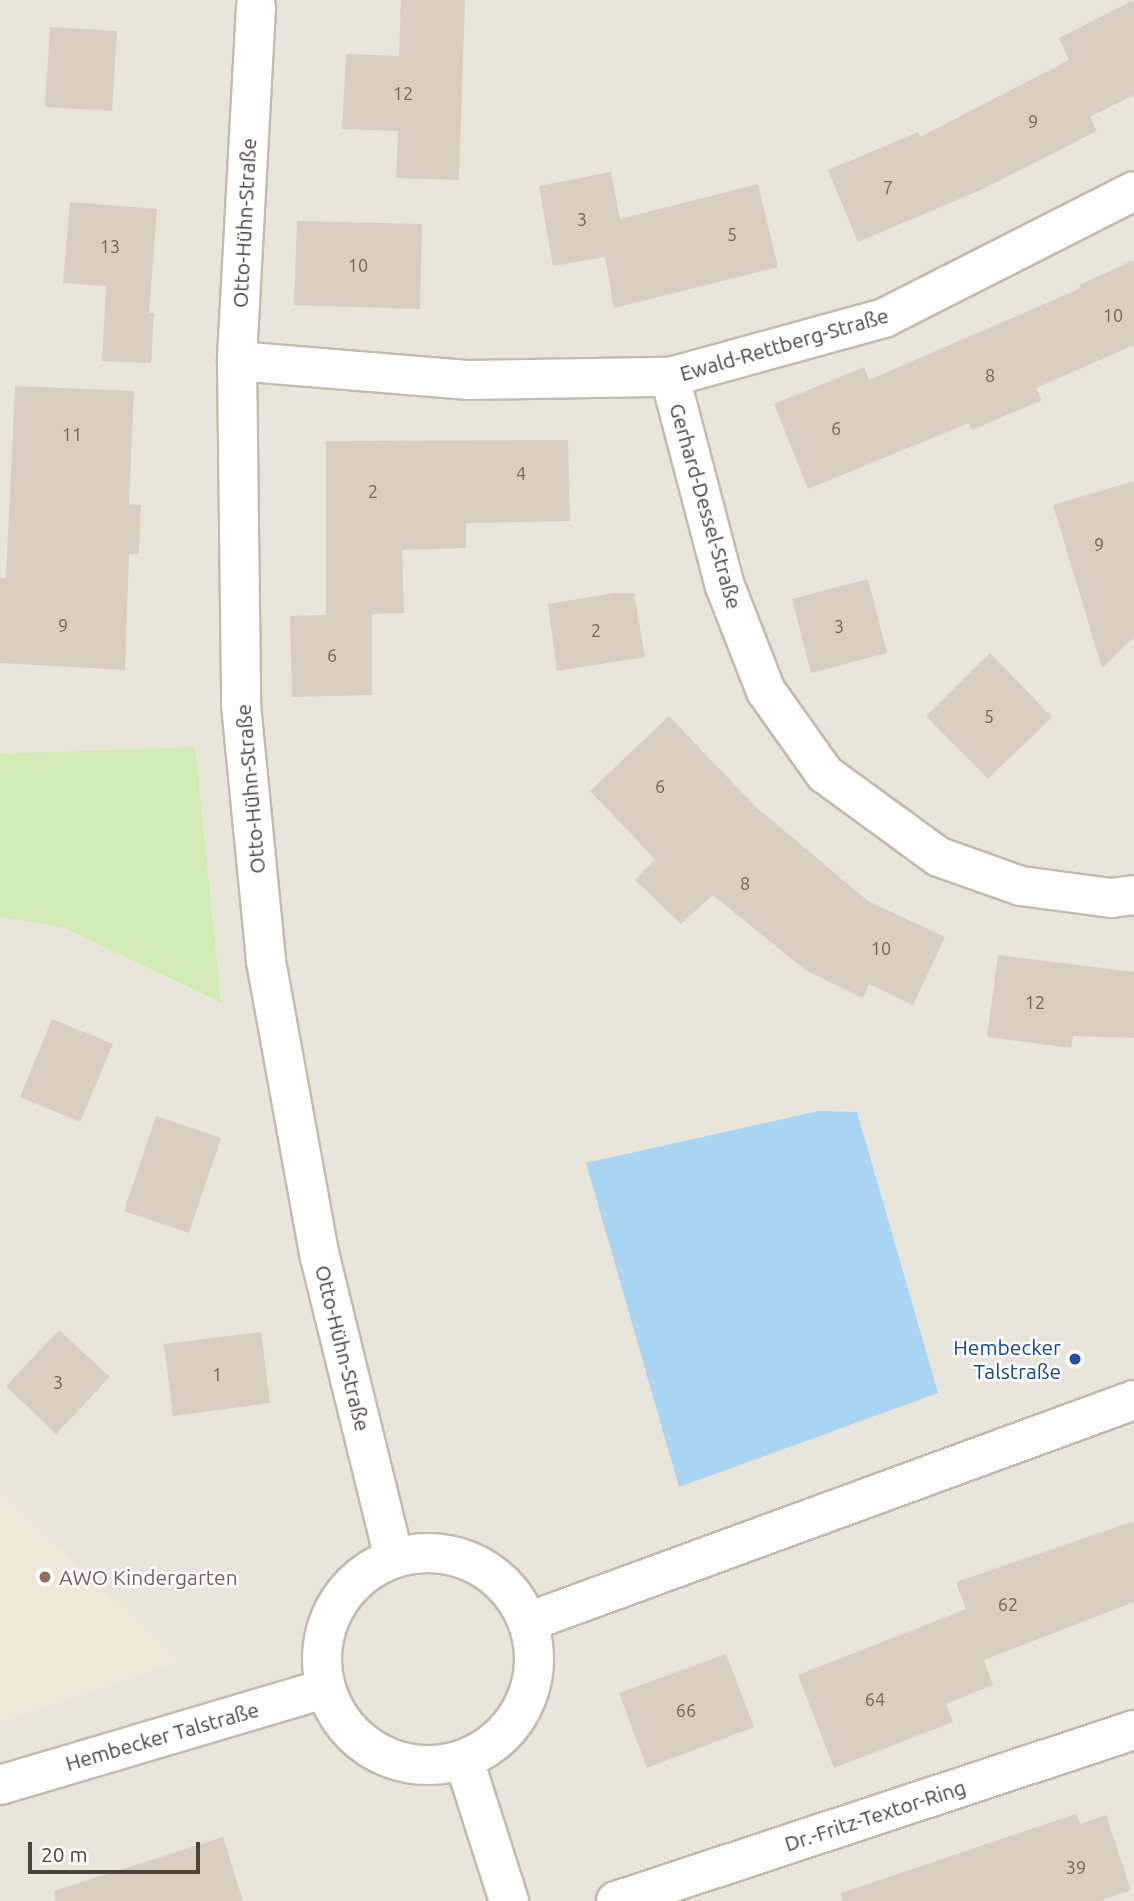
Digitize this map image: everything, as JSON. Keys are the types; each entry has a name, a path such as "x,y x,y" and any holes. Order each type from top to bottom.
{"street":[{"name":"Otto-Hühn-Straße","path":"256,7 237,361 241,705 267,961 320,1257 394,1558"},
{"name":"Ewald-Rettberg-Straße","path":"237,361 469,380 670,377 884,318 1134,191"},
{"name":"Gerhard-Dessel-Straße","path":"670,377 725,586 738,621 766,691 825,774 939,857 1021,886 1111,898 1134,895"},
{"path":"528,1622 1134,1400"},
{"path":"448,1554 483,1567 510,1590 528,1622 535,1659 528,1696 510,1728 464,1760 430,1766 396,1761 365,1746 340,1721 325,1689 321,1653 330,1618 349,1587 394,1558 448,1554"},
{"name":"Hembecker Talstraße","path":"0,1785 325,1689"},
{"name":"Dr.-Fritz-Textor-Ring","path":"616,1901 1134,1730"},
{"path":"464,1760 509,1901"}],"shaded area":[{"path":"0,0 1134,0 1134,1901 0,1901 0,917 62,927 220,1003 194,748 0,754"},
{"name":"AWO Kindergarten","path":"0,1494 179,1661 0,1722"}],"green space":[{"path":"195,747 221,1003 62,927 0,917 0,754"}],"water":[{"path":"819,1111 857,1112 938,1393 679,1487 586,1163"}],"building":[{"path":"401,0 465,0 459,180 396,178 398,131 342,129 346,54 399,56"},
{"path":"1134,0 1134,95 1090,117 1097,131 983,189 858,242 828,170 918,132 920,137 1069,60 1059,38"},
{"path":"50,27 117,31 112,111 45,107"},
{"path":"611,172 620,219 758,184 778,267 614,308 605,257 553,266 539,186"},
{"path":"70,202 157,209 149,313 154,313 151,363 102,361 106,286 63,283"},
{"path":"297,221 422,224 420,309 294,305"},
{"path":"1134,260 1134,345 1036,388 1042,400 972,430 969,423 808,489 774,404 864,367 869,380 1081,288 1079,285"},
{"path":"15,386 134,391 129,504 141,505 139,554 129,554 125,670 0,663 0,578 6,578"},
{"path":"568,440 570,521 466,523 466,548 402,550 404,613 372,614 372,695 292,697 290,616 326,615 326,441"},
{"path":"1134,481 1134,637 1102,668 1053,505"},
{"path":"868,579 887,653 811,673 792,599"},
{"path":"614,593 634,593 645,657 557,671 548,604"},
{"path":"990,653 1052,717 988,779 926,716"},
{"path":"669,716 756,807 868,901 945,937 913,1005 869,984 863,998 805,970 713,895 681,924 635,880 655,859 590,791"},
{"path":"998,955 1134,972 1134,1038 1073,1036 1071,1048 987,1037"},
{"path":"52,1019 113,1044 80,1122 20,1097"},
{"path":"156,1116 221,1138 189,1233 124,1211"},
{"path":"59,1330 110,1377 56,1434 6,1386"},
{"path":"261,1332 270,1403 173,1416 164,1344"},
{"path":"1134,1521 1134,1602 984,1660 993,1685 946,1704 953,1722 834,1768 798,1675 966,1609 956,1582"},
{"path":"726,1654 754,1727 647,1768 619,1693"},
{"path":"1076,1814 1080,1824 1106,1815 1131,1890 1100,1901 842,1901 841,1893"},
{"path":"223,1837 243,1901 56,1901 54,1891"}],"place":[{"name":"Hembecker Talstraße","path":"1075,1359"},
{"name":"AWO Kindergarten","path":"45,1577"}]}
